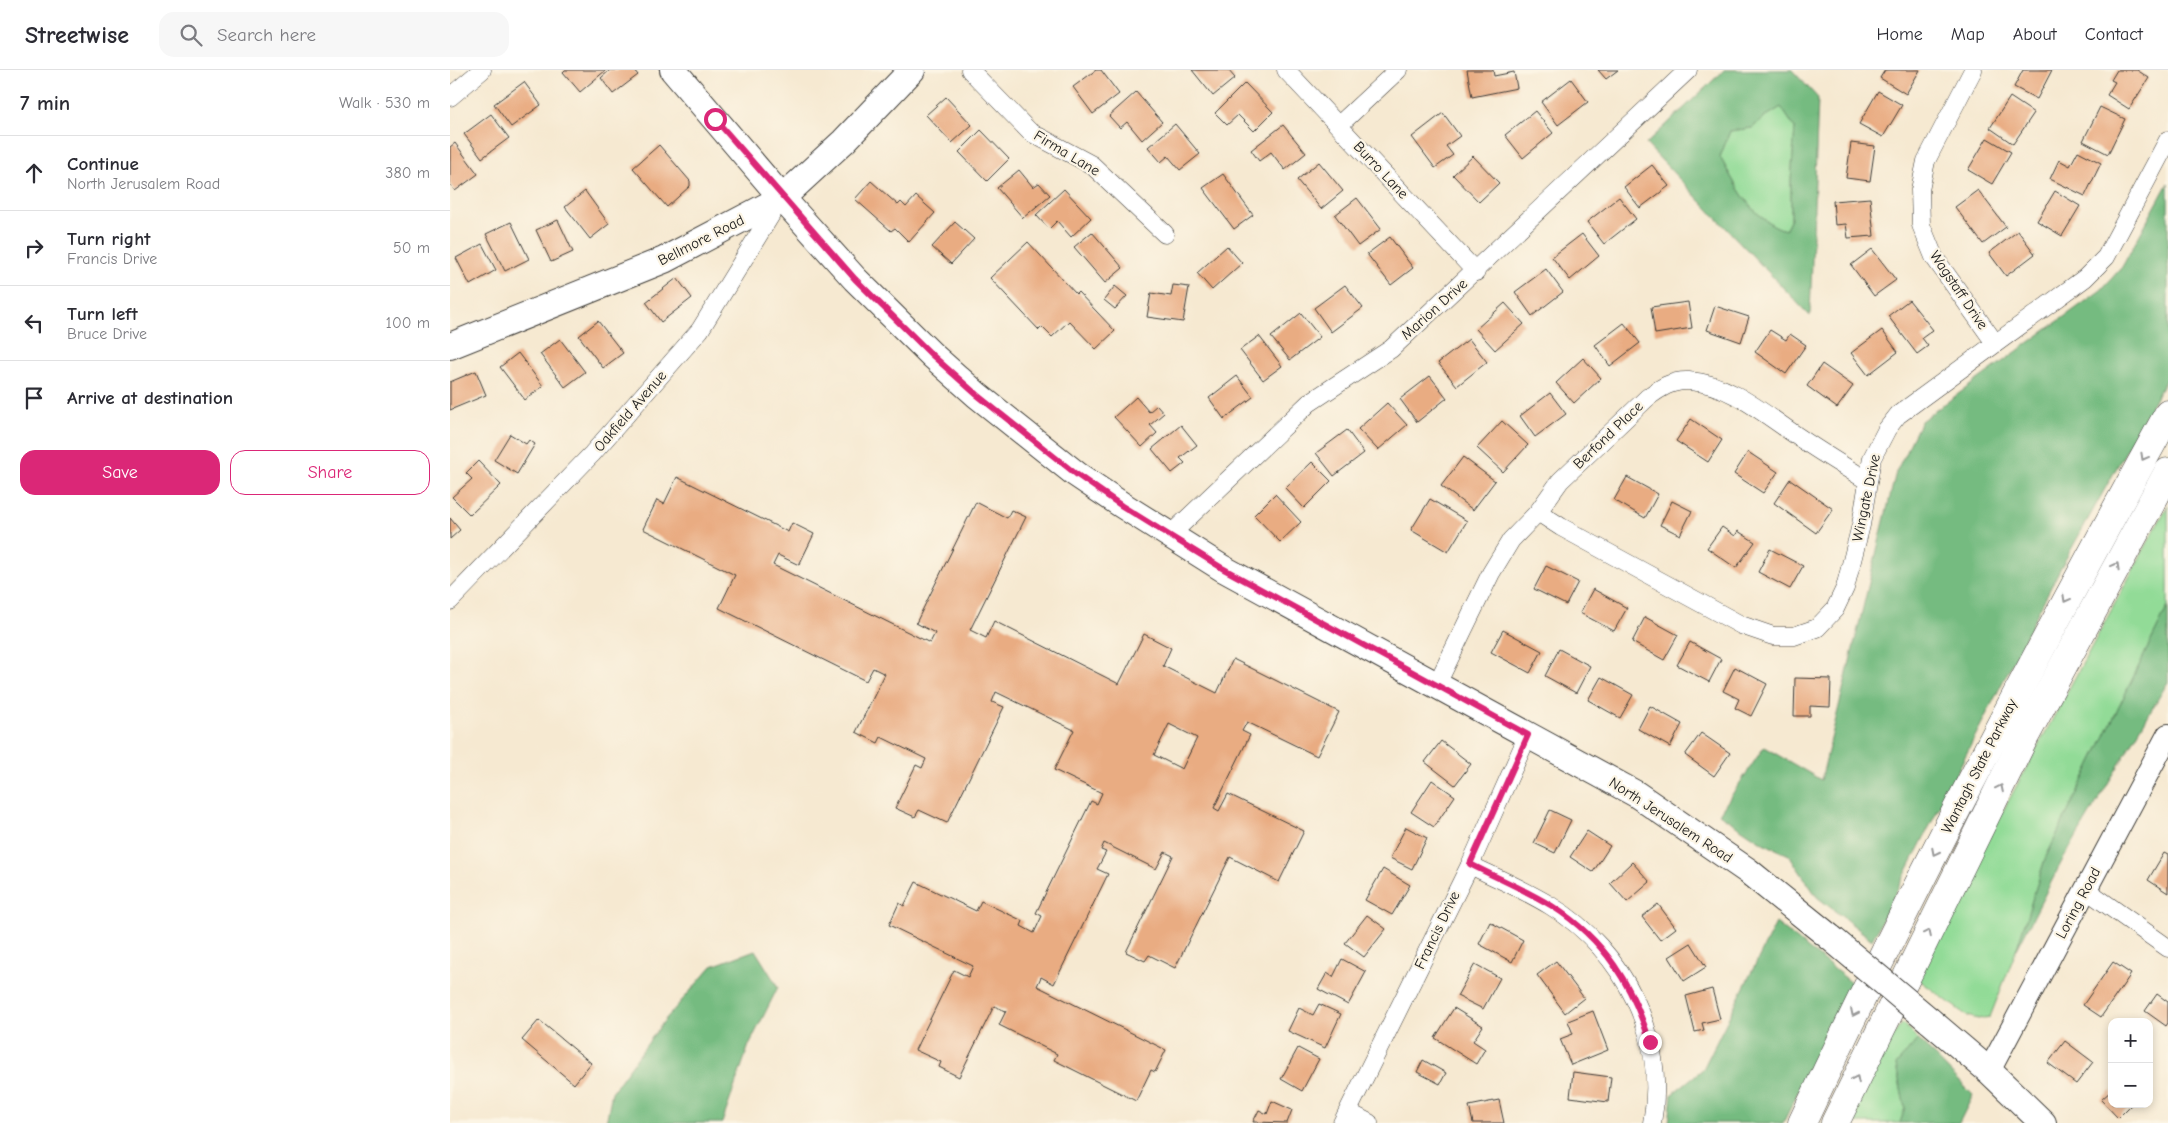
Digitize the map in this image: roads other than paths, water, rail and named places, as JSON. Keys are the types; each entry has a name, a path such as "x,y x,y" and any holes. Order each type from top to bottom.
{"highway":[{"name":"Wantagh State Parkway","path":"1802,1123 1855,1010 1992,742 2055,620 2168,414"},
{"name":"Wantagh State Parkway","path":"1835,1123 2023,740 2168,472"}],"main road":[{"name":"North Jerusalem Road","path":"673,70 782,198 855,279 932,355 971,390 1076,474 1122,506 1222,568 1636,794 1748,871 1831,938 1989,1071 2043,1123"},
{"name":"Bellmore Road","path":"450,346 664,260 782,198 844,141 912,70"}],"street":[{"path":"450,97 482,70"},
{"name":"Firma Lane","path":"970,70 1030,132 1092,165 1165,234"},
{"name":"Burro Lane","path":"1286,70 1476,272"},
{"path":"1339,125 1398,70"},
{"name":"Marion Drive","path":"1170,536 1309,403 1391,349 1476,272 1688,70"},
{"name":"Wagstaff Drive","path":"1973,70 1926,161 1920,190 1921,225 1934,257 1995,343"},
{"name":"Wingate Drive","path":"1538,512 1561,527 1741,625 1773,636 1794,636 1817,628 1835,609 1845,588 1859,534 1872,458 1887,429 1898,415 2085,278 2106,257 2168,140"},
{"name":"Oakfield Avenue","path":"450,601 592,454 700,330 782,198"},
{"name":"Berfond Place","path":"1436,686 1491,573 1511,540 1538,512 1560,482 1647,398 1660,388 1673,383 1688,381 1710,384 1738,397 1868,481"},
{"name":"Francis Drive","path":"1345,1118 1470,864 1528,735"},
{"name":"Loring Road","path":"1989,1071 2168,735"},
{"path":"1470,864 1551,906 1580,926 1602,947 1623,976 1641,1012 1650,1042 1656,1079 1652,1123"},
{"path":"2085,889 2168,948"},
{"path":"1345,1118 1369,1123"}]}
